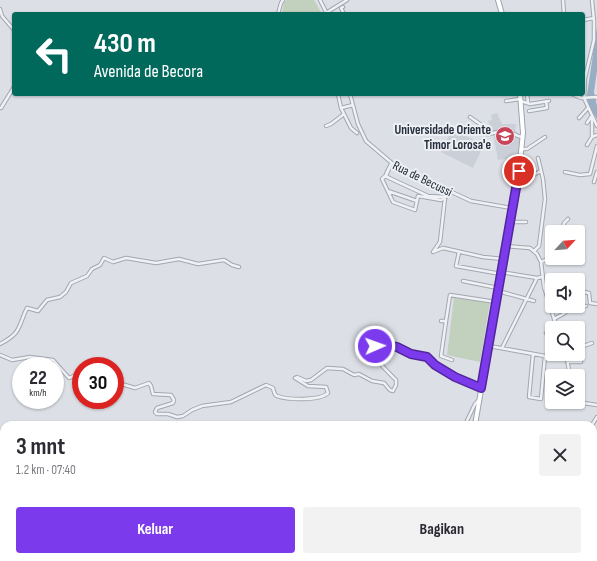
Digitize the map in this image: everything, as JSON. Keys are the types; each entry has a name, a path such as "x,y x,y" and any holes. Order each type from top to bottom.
{"main road":[{"path":"498,0 501,12"},
{"path":"476,421 517,180 522,137 520,98"}],"street":[{"path":"279,12 283,0"},
{"path":"320,0 326,12"},
{"path":"330,12 347,0"},
{"path":"562,0 564,12"},
{"path":"585,78 594,40 592,0"},
{"path":"343,7 341,8 343,12"},
{"path":"0,9 2,16 12,28"},
{"path":"585,20 594,18"},
{"path":"1,108 12,90"},
{"path":"338,96 341,108 352,130 357,133"},
{"name":"Rua de Becussi","path":"351,96 363,136 378,153 400,170 446,189 471,202 512,208"},
{"path":"527,96 528,103"},
{"path":"575,96 578,98 596,96 597,98"},
{"path":"506,101 520,98 528,103 547,101 547,108 529,111"},
{"path":"584,98 597,126"},
{"path":"341,108 353,105"},
{"path":"579,118 588,108"},
{"path":"326,126 332,124 344,114"},
{"path":"470,117 480,124 487,134 504,131 515,136 522,137"},
{"path":"586,123 591,117 592,137 587,145"},
{"path":"593,117 597,120"},
{"path":"592,137 597,135"},
{"path":"521,149 527,148 545,137"},
{"path":"565,172 580,175 590,174 597,146"},
{"path":"535,250 539,246 544,199 538,158"},
{"path":"517,180 522,181 541,171"},
{"path":"594,182 597,172"},
{"path":"386,176 428,196 446,197 441,200 418,196 415,210 393,202 382,179 386,176"},
{"path":"446,189 440,242 433,252 443,248 503,259"},
{"path":"388,191 417,201"},
{"path":"564,225 568,219"},
{"path":"510,222 526,222"},
{"path":"506,246 530,248 535,250 541,262 542,276 554,319 563,313"},
{"path":"459,252 456,266 537,278 542,276"},
{"path":"0,344 17,332 23,321 27,308 38,311 47,300 60,297 66,292 71,283 87,276 92,269 100,265 104,258 113,262 126,258 156,263 175,258 198,264 224,260 239,267"},
{"path":"541,262 545,260"},
{"path":"502,348 537,278"},
{"path":"463,281 498,289 534,301"},
{"path":"585,292 589,293 590,303 597,304"},
{"path":"452,360 441,356 450,295 496,302"},
{"path":"441,321 446,321"},
{"path":"124,385 135,388 148,383 151,386 153,394 171,395 174,401 157,408 155,412 157,414 168,414 177,417 183,416 202,406 221,405 231,402 266,385 273,388 275,394 278,396 295,399 324,396 328,393 326,387 308,386 295,378 297,377 306,381 311,380 327,368 343,369 354,375 362,375 372,381 384,383 390,390 393,391 396,385 396,380 383,368 375,352 375,346 381,343 397,347 411,354 427,357 435,365 455,377 481,388"},
{"path":"585,346 592,343"},
{"path":"489,346 545,356 541,399 529,398 532,354"},
{"path":"0,355 12,360 30,357 53,360 69,378 72,377"},
{"path":"569,369 568,362 581,362"},
{"path":"467,421 478,401"},
{"path":"585,403 597,405"}],"shaded area":[{"name":"Universidade Oriente Timor Lorosa'e","path":"497,113 502,124 516,124 515,136 522,137 520,157 498,160 493,133 488,121 492,120 491,115"},
{"path":"452,129 480,143 477,149 481,151 473,168 441,152"}],"green space":[{"path":"287,0 314,0 321,12 282,12 284,2"},
{"path":"454,298 490,302 480,362 447,355"}],"water":[{"path":"597,27 597,71 594,92 597,106 597,119 589,108 587,95"}],"place":[{"name":"Universidade Oriente Timor Lorosa'e","path":"505,136"}],"route":[{"path":"375,346 381,343 400,348 416,356 430,358 435,365 455,377 481,388 519,171"}]}
